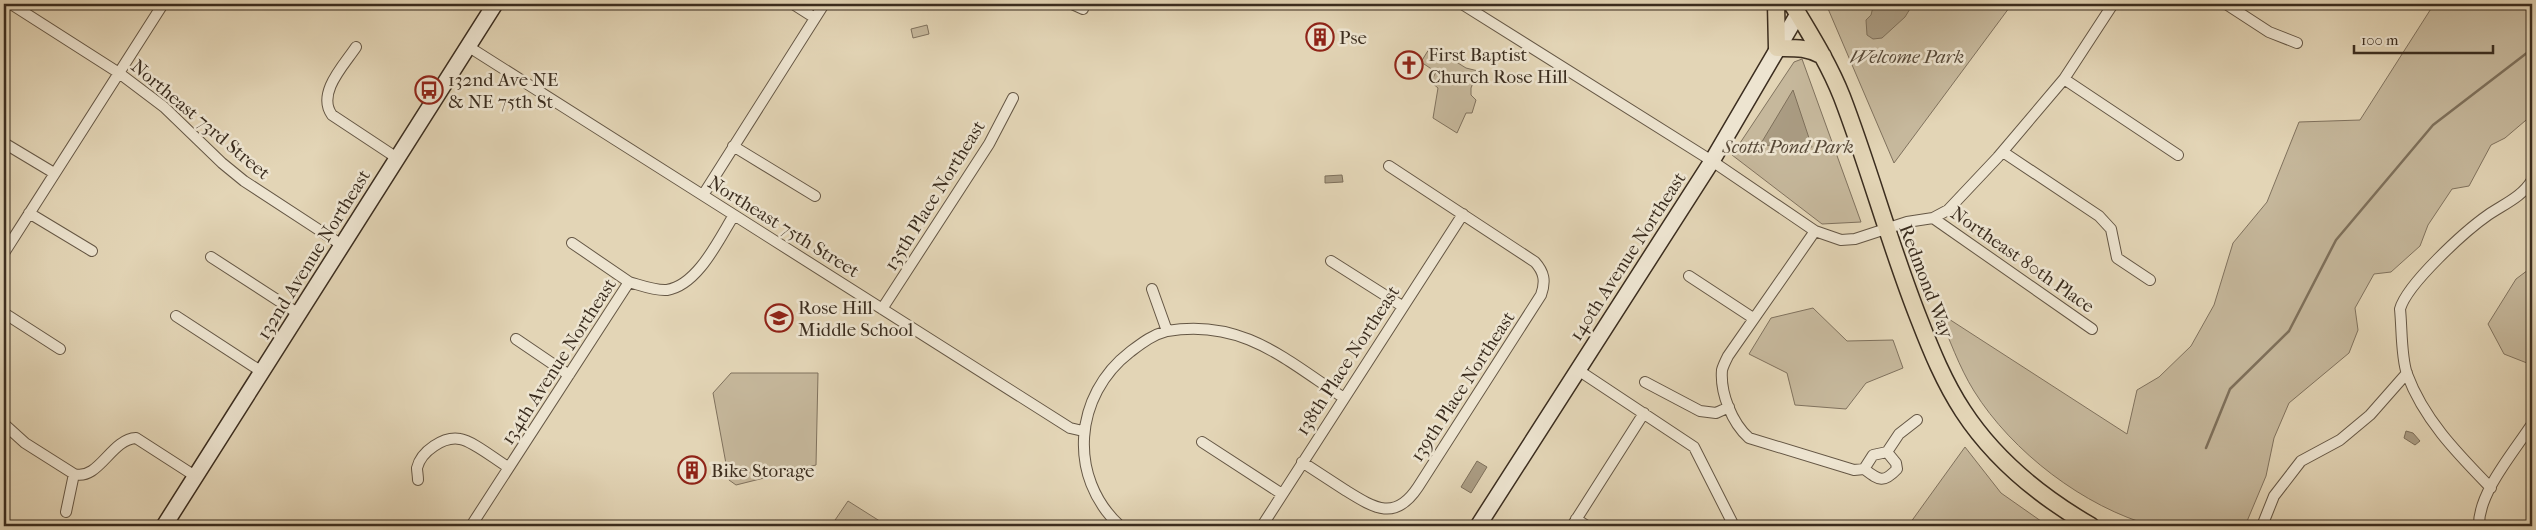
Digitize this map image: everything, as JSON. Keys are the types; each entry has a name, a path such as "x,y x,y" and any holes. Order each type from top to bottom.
{"main road":[{"name":"132nd Avenue Northeast","path":"168,525 195,476 300,314 495,4"},
{"path":"1776,4 1777,48 1797,46 1812,50 1823,56"},
{"name":"140th Avenue Northeast","path":"1478,526 1712,161 1777,48 1798,7"},
{"name":"Redmond Way","path":"1798,7 1842,97 1886,230 1928,341 1951,391 1964,412 2003,460 2056,506 2091,526"}],"street":[{"name":"Northeast 73rd Street","path":"11,4 119,73 164,106 222,163 244,181 342,245"},
{"path":"4,253 163,4"},
{"path":"793,4 815,18"},
{"path":"703,196 824,4"},
{"path":"1072,4 1083,9"},
{"path":"1462,4 1712,161 1815,230 1832,239 1855,239 1907,222 1933,218 1962,197 2003,152 2064,79 2113,4"},
{"path":"2226,4 2269,32 2297,43"},
{"path":"356,47 332,84 327,101 328,110 332,115 397,158"},
{"name":"Northeast 75th Street","path":"468,47 1070,428 1083,431"},
{"path":"2064,79 2178,155"},
{"name":"135th Place Northeast","path":"882,309 989,144 1013,98"},
{"path":"4,143 54,173"},
{"path":"734,146 815,196"},
{"path":"2003,152 2099,216 2110,229 2117,258 2150,280"},
{"path":"1390,166 1463,214"},
{"path":"2491,488 2448,444 2428,416 2407,373 2400,309 2402,300 2450,248 2488,215 2509,202 2532,180"},
{"path":"29,212 92,251"},
{"name":"139th Place Northeast","path":"1302,462 1378,509 1395,508 1411,498 1541,295 1544,284 1544,275 1535,262 1463,214"},
{"name":"138th Place Northeast","path":"1262,526 1463,214"},
{"name":"134th Avenue Northeast","path":"471,526 629,282 668,290 686,280 707,259 734,215"},
{"name":"Northeast 80th Place","path":"1933,218 2092,329"},
{"path":"1815,230 1728,356 1722,370 1729,407 1743,432 1756,440 1854,470 1864,469 1875,477 1889,478 1897,469 1896,463 1887,452"},
{"path":"572,244 629,282"},
{"path":"211,257 300,314"},
{"path":"1331,261 1402,306"},
{"path":"1689,276 1753,318"},
{"path":"1152,289 1167,331"},
{"path":"4,313 60,349"},
{"path":"176,316 262,372"},
{"path":"1120,526 1098,498 1090,481 1083,431 1096,391 1108,374 1122,358 1154,334 1182,328 1225,331 1246,337 1265,346 1344,398"},
{"path":"516,339 569,375"},
{"path":"1578,370 1694,447 1734,526"},
{"path":"2262,526 2274,496 2301,461 2347,434 2370,415 2407,373"},
{"path":"1645,382 1700,411 1716,413 1729,407"},
{"path":"1587,526 1574,523 1644,413"},
{"path":"1864,469 1873,455 1887,452 1899,434 1916,420"},
{"path":"4,424 25,443 74,474 81,476 89,472 122,442 129,438 136,438 195,476"},
{"path":"2479,526 2478,513 2484,499 2532,424"},
{"path":"418,480 417,468 426,453 435,445 448,440 461,439 508,467"},
{"path":"1202,442 1282,494"},
{"path":"66,512 74,474"}],"green space":[{"name":"Welcome Park","path":"1826,4 2012,4 1894,163"},
{"path":"2434,4 2532,4 2532,115 2505,138 2491,145 2469,186 2452,189 2428,225 2420,246 2391,272 2374,274 2355,308 2358,330 2349,353 2289,403 2274,438 2266,476 2245,526 2153,526 2127,517 2076,491 2029,456 1990,414 1974,391 1959,362 1938,312 2127,434 2137,390 2159,377 2191,346 2214,305 2233,243 2267,202 2299,122 2360,120"},
{"path":"927,25 929,34 913,38 911,29"},
{"path":"1429,49 1435,53 1437,50 1466,68 1478,71 1471,88 1471,95 1476,100 1472,113 1466,113 1457,133 1433,118 1438,88 1431,82 1436,72 1421,62"},
{"name":"Scotts Pond Park","path":"1802,59 1861,222 1822,224 1732,155 1794,62"},
{"path":"2532,267 2532,365 2504,354 2488,324 2516,279"},
{"path":"1813,308 1847,341 1893,340 1903,368 1866,383 1846,409 1795,405 1787,373 1749,354 1771,318"},
{"path":"731,373 818,373 816,465 736,485 729,480 713,393"},
{"path":"1965,447 2001,493 2048,526 1908,526"},
{"path":"848,501 886,525 831,526"}],"shaded area":[{"path":"1880,4 1913,4 1905,17 1882,38 1873,39 1867,35 1866,20 1871,15 1873,7"},
{"path":"1793,90 1812,147 1760,145"},
{"path":"1342,175 1343,182 1325,183 1325,176"},
{"path":"2406,431 2413,433 2420,441 2415,445 2404,438"},
{"path":"1477,461 1487,467 1471,493 1461,487"}],"waterway":[{"path":"2206,448 2230,389 2289,331 2336,240 2433,125 2532,49"}],"place":[{"name":"Pse","path":"1320,37"},
{"name":"First Baptist Church Rose Hill","path":"1409,65"},
{"name":"132nd Ave NE & NE 75th St","path":"429,90"},
{"name":"Rose Hill Middle School","path":"779,318"},
{"name":"Bike Storage","path":"692,470"}]}
